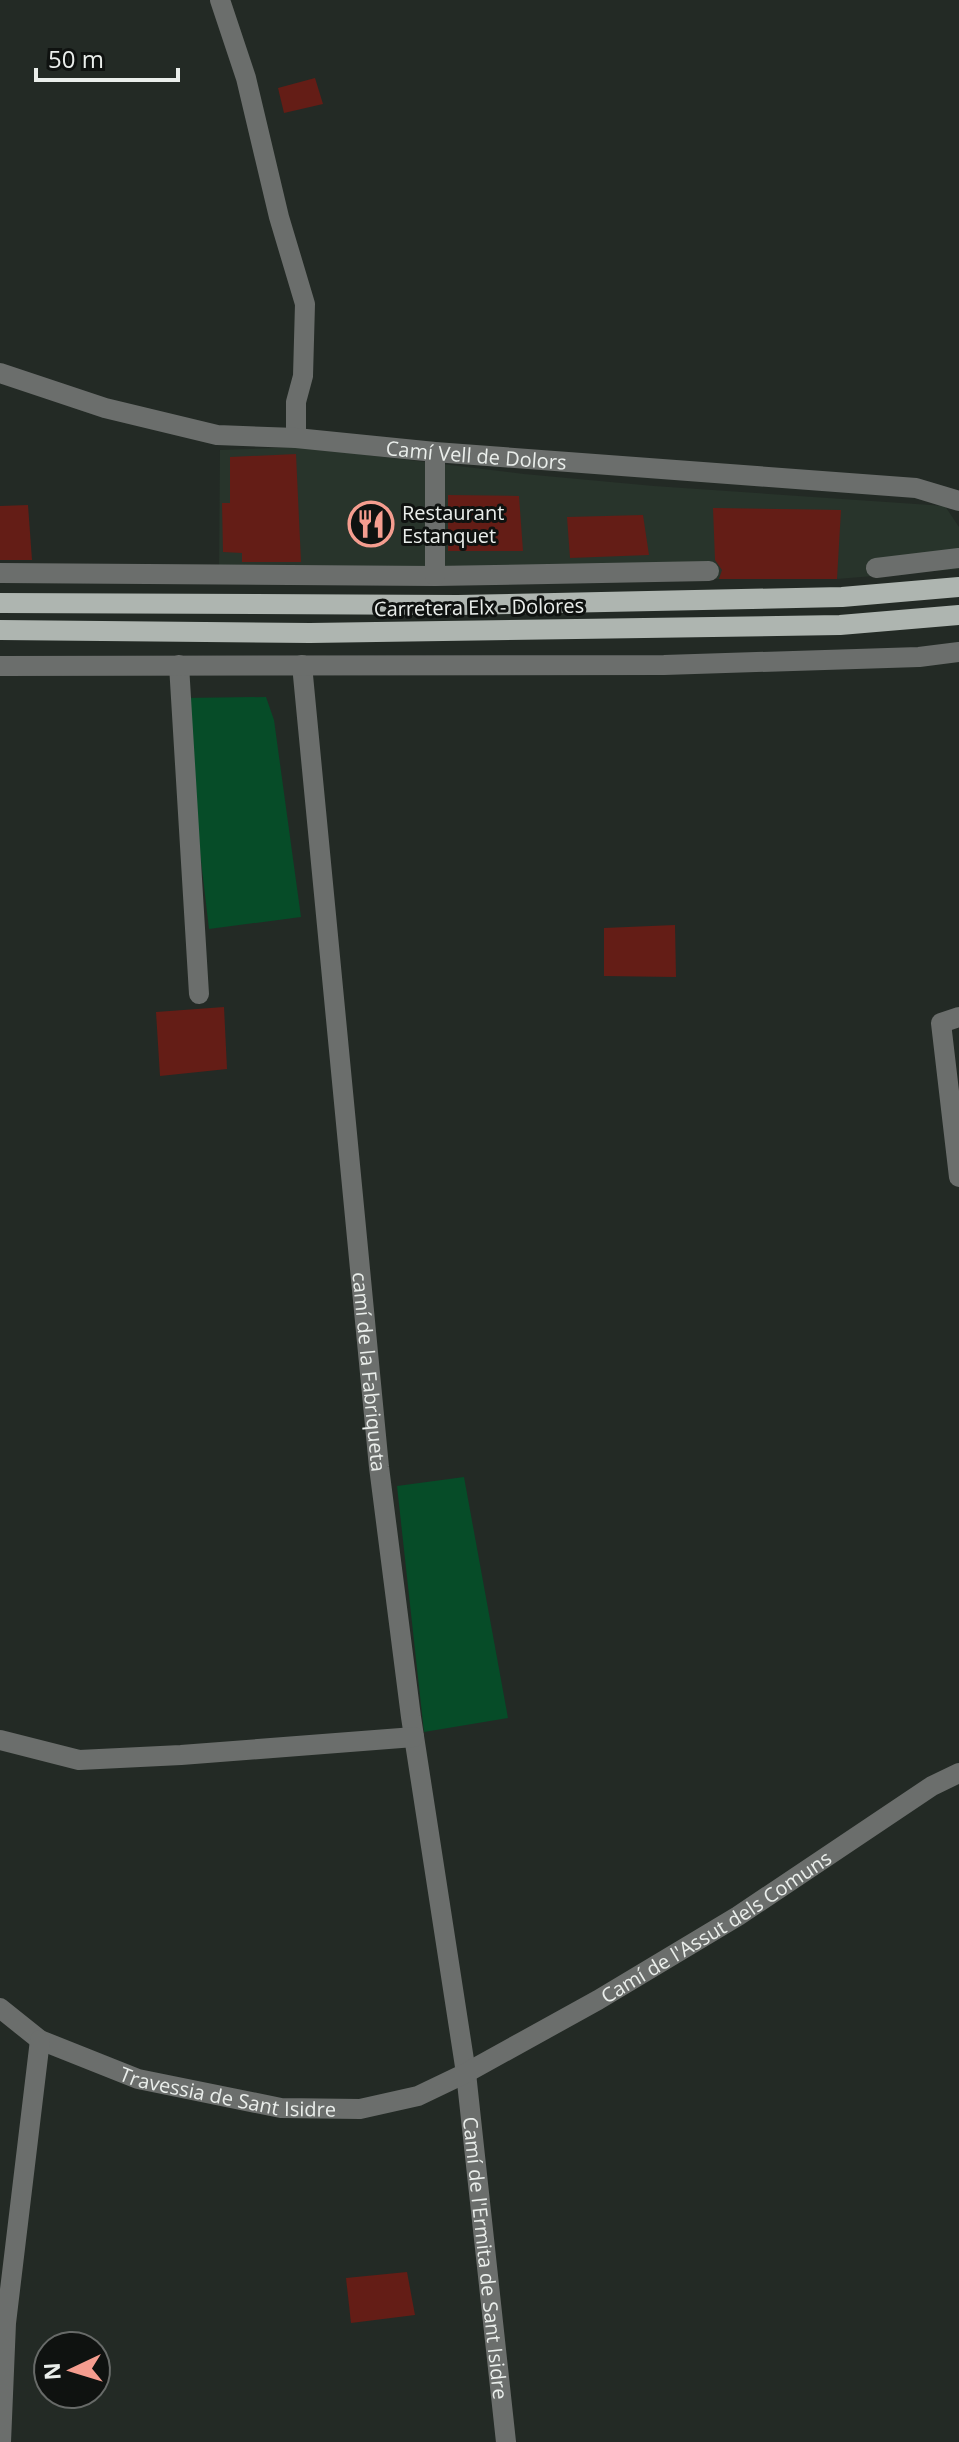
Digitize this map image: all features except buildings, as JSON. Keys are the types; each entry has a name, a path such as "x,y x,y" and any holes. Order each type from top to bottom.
{"main road":[{"name":"Carretera Elx - Dolores","path":"0,603 458,605 842,597 959,587"},
{"name":"Carretera Elx - Dolores","path":"0,630 310,633 824,626 959,615"}],"street":[{"path":"220,0 246,78 279,217 305,304 303,376 296,402 296,438"},
{"name":"Camí Vell de Dolors","path":"0,373 105,408 217,435 296,438 435,452 916,488 959,501"},
{"path":"435,452 435,576"},
{"path":"876,568 959,558"},
{"path":"0,573 435,576 709,571"},
{"path":"0,666 664,665 919,657 959,652"},
{"path":"179,665 199,994"},
{"name":"camí de la Fabriqueta","path":"302,665 379,1467 414,1737 466,2073"},
{"path":"959,1017 941,1023 959,1177"},
{"path":"0,1740 79,1760 414,1737"},
{"name":"Camí de l'Assut dels Comuns","path":"466,2073 598,2000 738,1916 932,1786 959,1773"},
{"name":"Travessia de Sant Isidre","path":"0,2008 40,2040 138,2079 281,2108 360,2109 418,2096 466,2073"},
{"path":"1,2437 6,2323 40,2040"},
{"name":"Camí de l'Ermita de Sant Isidre","path":"466,2073 506,2442"}],"shaded area":[{"path":"301,447 654,486 945,506 959,527 959,569 837,579 716,579 713,565 219,570 220,450"}],"green space":[{"path":"266,697 274,720 301,917 209,929 182,698"},
{"path":"464,1477 508,1718 424,1732 397,1486"}],"place":[{"name":"Restaurant Estanquet","path":"371,524"}]}
